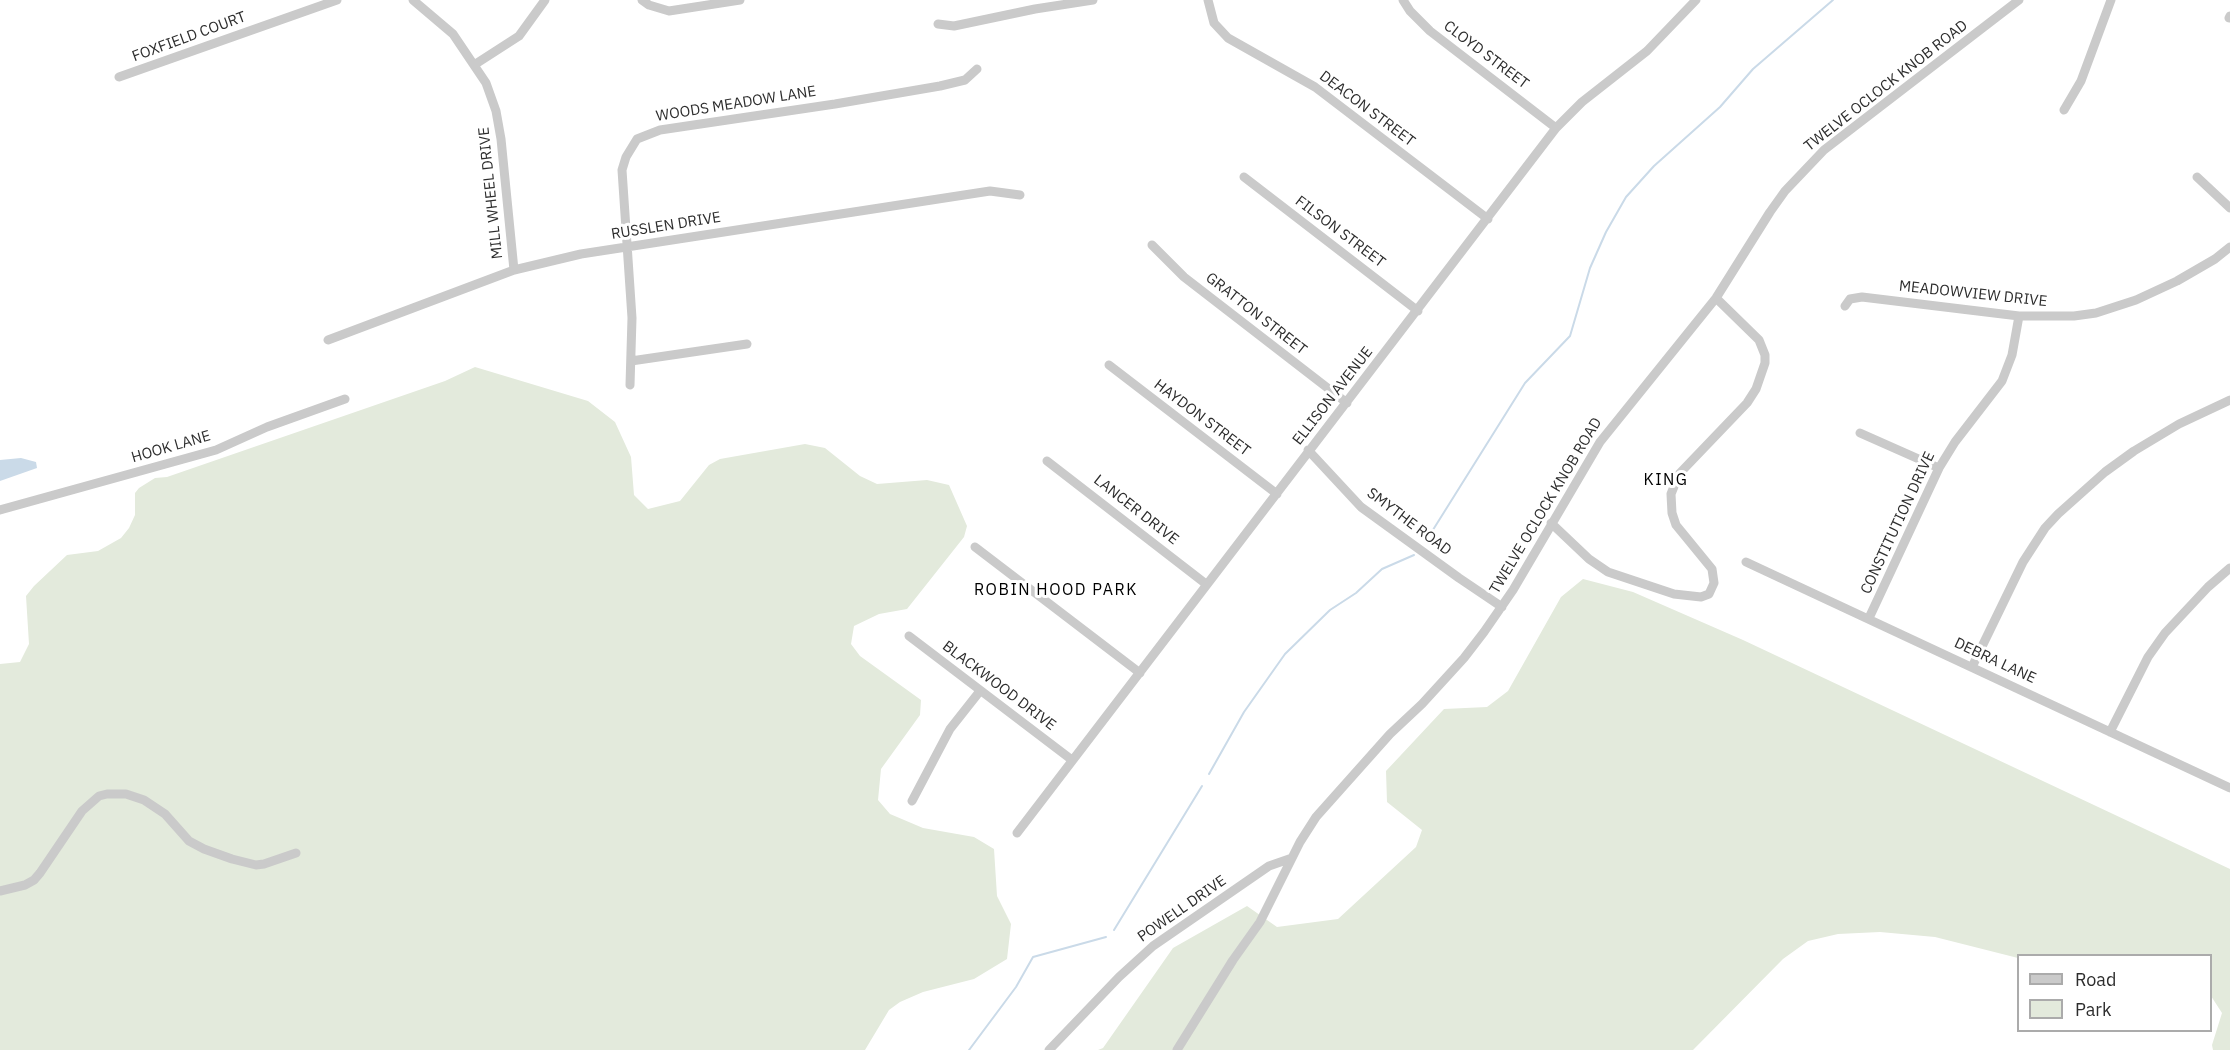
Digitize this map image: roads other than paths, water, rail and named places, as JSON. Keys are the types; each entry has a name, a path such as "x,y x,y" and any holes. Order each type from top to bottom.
{"street":[{"name":"FOXFIELD COURT","path":"119,77 337,0"},
{"name":"MILL WHEEL DRIVE","path":"413,0 453,34 486,83 496,111 501,139 514,270"},
{"path":"474,65 519,36 546,0"},
{"path":"642,0 649,5 669,11 735,0"},
{"path":"938,24 954,26 1035,9 1093,0"},
{"name":"DEACON STREET","path":"1208,0 1214,23 1228,38 1315,87 1488,219"},
{"name":"CLOYD STREET","path":"1403,0 1415,17 1430,31 1556,128"},
{"path":"1680,0 1688,8"},
{"name":"ELLISON AVENUE","path":"1017,833 1556,128 1582,102 1647,51 1696,0"},
{"name":"TWELVE OCLOCK KNOB ROAD","path":"1177,1050 1233,960 1260,922 1292,858 1316,817 1390,734 1422,704 1464,658 1502,606 1612,425 1716,298 1770,212 1802,172 1824,150 2019,0"},
{"path":"2064,110 2081,81 2111,0"},
{"name":"WOODS MEADOW LANE","path":"630,385 632,318 622,170 631,147 645,135 660,130 940,86 965,80 977,69"},
{"name":"FILSON STREET","path":"1244,177 1418,311"},
{"path":"2197,177 2230,208"},
{"name":"RUSSLEN DRIVE","path":"328,340 514,270 581,254 990,191 1020,195"},
{"name":"GRATTON STREET","path":"1152,245 1184,277 1347,403"},
{"name":"MEADOWVIEW DRIVE","path":"1845,306 1850,299 1862,297 2019,316 2074,316 2117,307 2177,281 2230,247"},
{"path":"1551,523 1589,559 1608,572 1674,594 1701,597 1709,594 1714,583 1712,569 1676,525 1672,513 1671,494 1679,474 1747,403 1756,389 1765,363 1765,355 1759,340 1716,298"},
{"name":"CONSTITUTION DRIVE","path":"1869,618 1939,468 1955,442 2002,381 2012,355 2019,316"},
{"path":"631,361 747,345"},
{"name":"HAYDON STREET","path":"1108,365 1277,494"},
{"name":"HOOK LANE","path":"0,510 216,450 267,427 345,399"},
{"path":"1972,667 2023,562 2045,528 2058,514 2081,492 2134,451 2179,424 2230,400"},
{"path":"1860,433 1939,468"},
{"name":"SMYTHE ROAD","path":"1308,450 1361,507 1502,606"},
{"name":"LANCER DRIVE","path":"1047,461 1206,584"},
{"path":"975,547 1140,673"},
{"name":"DEBRA LANE","path":"1746,562 2230,788"},
{"path":"2110,732 2143,665 2165,633 2208,587 2230,568"},
{"name":"BLACKWOOD DRIVE","path":"909,636 1072,760"},
{"path":"912,801 950,729 980,691"},
{"path":"0,891 25,885 33,880 82,811 99,796 106,794 126,794 144,800 165,814 189,842 232,859 256,865 296,853"},
{"name":"POWELL DRIVE","path":"1049,1050 1153,946 1269,866 1292,858"}],"water":[{"path":"21,458 36,462 37,468 0,481 0,460"}],"waterway":[{"path":"1426,541 1525,383 1570,336 1590,268 1606,232 1626,197 1654,166 1720,107 1753,69 1833,0"},
{"path":"1209,774 1244,712 1285,654 1330,610 1356,593 1382,569 1414,555"},
{"path":"1114,930 1202,786"},
{"path":"969,1050 1016,987 1033,957 1106,937"}],"district":[{"name":"KING","path":"1666,480"},
{"name":"ROBIN HOOD PARK","path":"1056,590"}]}
